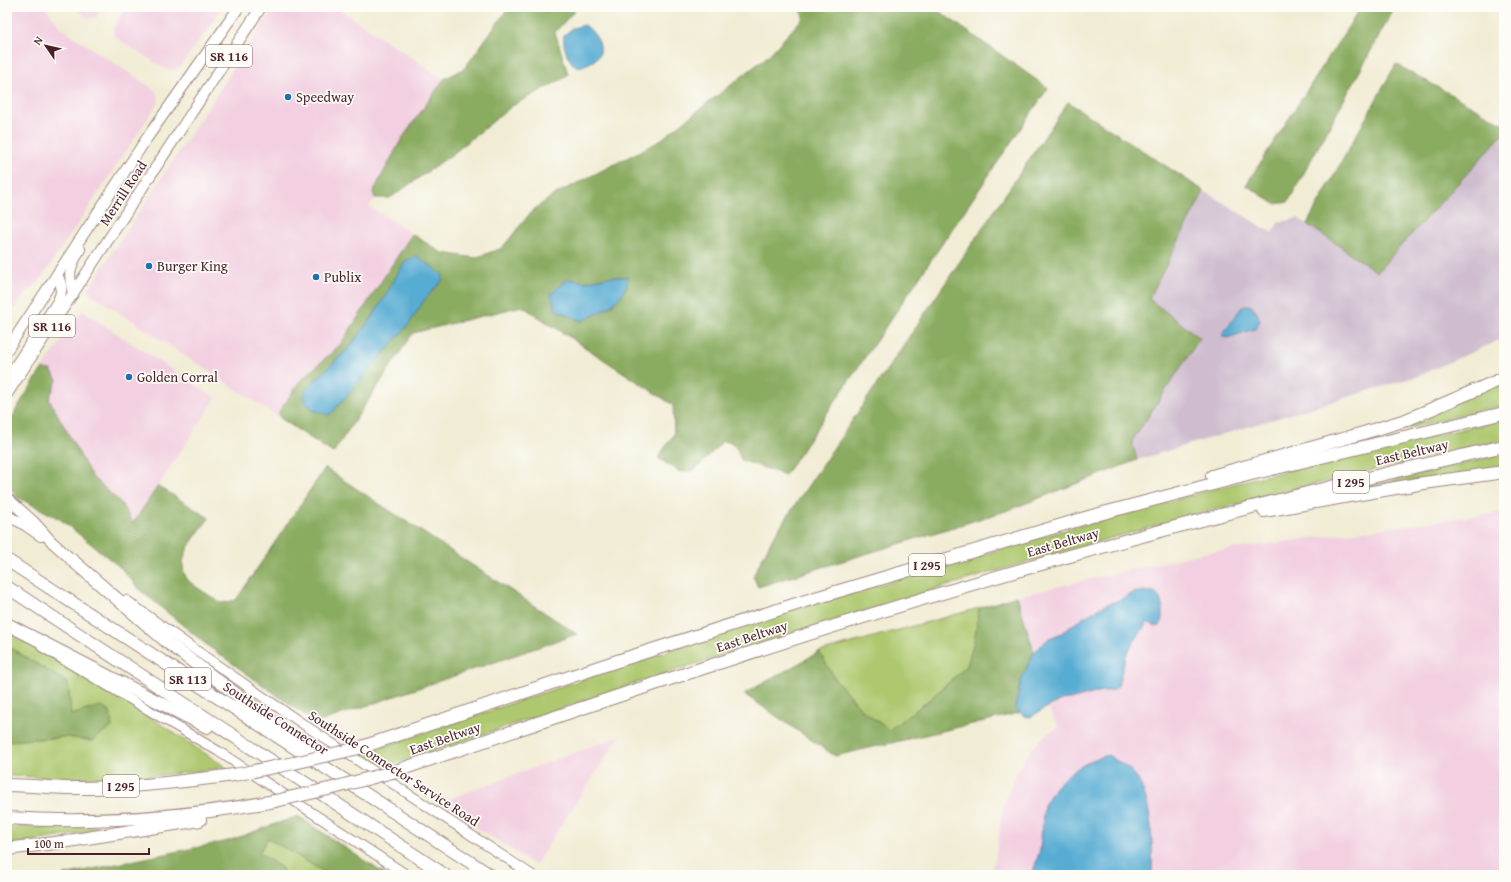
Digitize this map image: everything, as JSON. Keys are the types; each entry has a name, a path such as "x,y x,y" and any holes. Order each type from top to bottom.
{"highway":[{"path":"1092,516 1171,487 1406,420 1504,378"},
{"name":"East Beltway","path":"7,784 65,788 170,783 234,775 301,762 359,748 608,664 805,601 1092,516 1258,472 1504,413"},
{"name":"East Beltway","path":"7,818 108,820 191,814 252,806 333,788 396,771 595,703 804,635 1053,560 1316,490 1504,446"},
{"path":"1200,521 1424,483 1504,472"},
{"name":"Southside Connector","path":"7,560 490,875"},
{"path":"72,560 168,643 370,797"},
{"name":"SR 113","path":"7,588 445,875"},
{"path":"7,624 205,727 232,736"},
{"path":"7,849 197,821 252,806"}],"main road":[{"name":"Merrill Road","path":"7,350 113,188 170,104 239,7"},
{"name":"Merrill Road","path":"7,394 261,7"},
{"path":"73,294 69,276 73,261 113,188"},
{"path":"7,379 58,302 62,292 62,284 57,274"},
{"path":"7,498 34,522 52,542 72,560"},
{"path":"7,516 22,523 52,542"}],"street":[{"name":"Southside Connector Service Road","path":"72,560 184,643 292,718 532,875"},
{"path":"7,624 53,655 218,751 407,875"}],"shaded area":[{"path":"7,7 45,7 61,28 156,91 159,101 39,282 24,295 7,321"},
{"path":"74,7 104,7 96,18 88,18"},
{"path":"125,7 223,7 180,67 174,70 167,70 118,39 114,34 113,30"},
{"path":"274,7 335,7 444,79 401,140 373,192 375,198 369,206 412,234 340,345 300,381 279,412 280,418 87,291"},
{"path":"1504,133 1504,338 1418,376 1137,460 1132,441 1200,338 1149,299 1204,191 1272,233 1278,223 1298,218 1377,272"},
{"path":"82,311 216,398 133,524 120,502 92,477 49,399 51,370 42,369"},
{"path":"1504,512 1504,875 988,875 995,861 1003,806 1016,773 1028,753 1043,737 1059,727 1047,707 1061,700 1112,690 1126,655 1147,621 1156,626 1133,593 1115,602 1107,604 1084,617 1062,633 1049,638 1034,652 1017,596 1203,553"},
{"path":"620,736 535,865 438,803"}],"green space":[{"path":"509,7 578,7 555,32 568,74 564,78 512,106 454,153 390,198 375,198 373,192 401,140 444,79 464,69"},
{"path":"801,7 933,7 1048,88 785,475 741,460 733,445 723,441 694,471 680,472 658,458 674,434 673,405 522,306 413,333 333,453 280,418 279,412 300,381 340,345 412,234 442,253 475,258 502,248 532,211 554,195 658,142 768,56 803,18","holes":["609,277 628,277 612,306 582,321 556,310 568,279 585,282","442,281 425,299 409,324 306,389 348,349 375,313"]},
{"path":"1361,7 1395,7 1288,202 1275,204 1246,185"},
{"path":"1396,64 1504,124 1504,133 1377,272 1307,224"},
{"path":"1068,102 1204,191 1149,299 1200,338 1132,441 1137,460 1009,510 758,587 753,576 772,539"},
{"path":"42,369 51,370 57,380 49,399 92,477 120,502 133,523 158,486 209,518 188,548 183,564 184,572 191,583 221,603 236,600 325,468 577,634 316,723 208,646 140,590 121,568 60,519 17,497 7,483 7,430 17,408"},
{"path":"1504,382 1504,405 1388,433 1388,429"},
{"path":"1504,419 1504,440 1406,462 1210,511 1016,565 684,668 381,768 361,754 770,617 1072,528 1252,479"},
{"path":"1504,454 1504,469 1370,486"},
{"path":"1017,596 1034,652 1022,678 1015,707 1019,713 835,756 744,694 819,652 836,680 862,710 889,730 929,700 967,666 975,637 979,608"},
{"path":"979,608 975,637 967,666 929,700 889,730 862,710 836,680 819,652"},
{"path":"7,632 132,705 227,768 133,778 7,776 7,741 67,737 92,741 71,715 68,683 7,646"},
{"path":"7,646 68,683 71,715 100,706 110,712 112,727 92,741 67,737 7,741"},
{"path":"298,816 386,875 329,875 268,838 259,853 283,869 280,875 64,875 228,841"},
{"path":"7,826 28,827 123,827 7,845"},
{"path":"268,838 329,875 280,875 283,869 259,853"}],"water":[{"path":"585,25 592,31 598,40 600,44 600,54 593,61 577,68 566,53 564,35 573,28"},
{"path":"417,256 443,275 442,281 425,299 409,324 330,415 313,410 303,399 306,389 348,349 375,313 405,261"},
{"path":"609,277 628,277 623,293 612,305 582,321 556,310 551,294 568,279 585,282"},
{"path":"1249,305 1255,309 1260,320 1255,329 1227,338 1223,337 1223,333 1242,307"},
{"path":"1145,591 1158,595 1162,603 1162,618 1160,626 1147,622 1126,655 1118,686 1112,691 1102,691 1077,698 1061,700 1030,717 1024,716 1015,708 1022,678 1034,652 1049,638 1062,633 1084,617 1107,604 1115,602 1133,593"},
{"path":"1108,755 1131,770 1140,783 1145,795 1152,836 1152,875 1032,875 1040,850 1044,805 1056,786 1071,772 1092,760"}],"place":[{"name":"Speedway","path":"288,97"},
{"name":"Burger King","path":"149,266"},
{"name":"Publix","path":"316,277"},
{"name":"Golden Corral","path":"129,377"}]}
